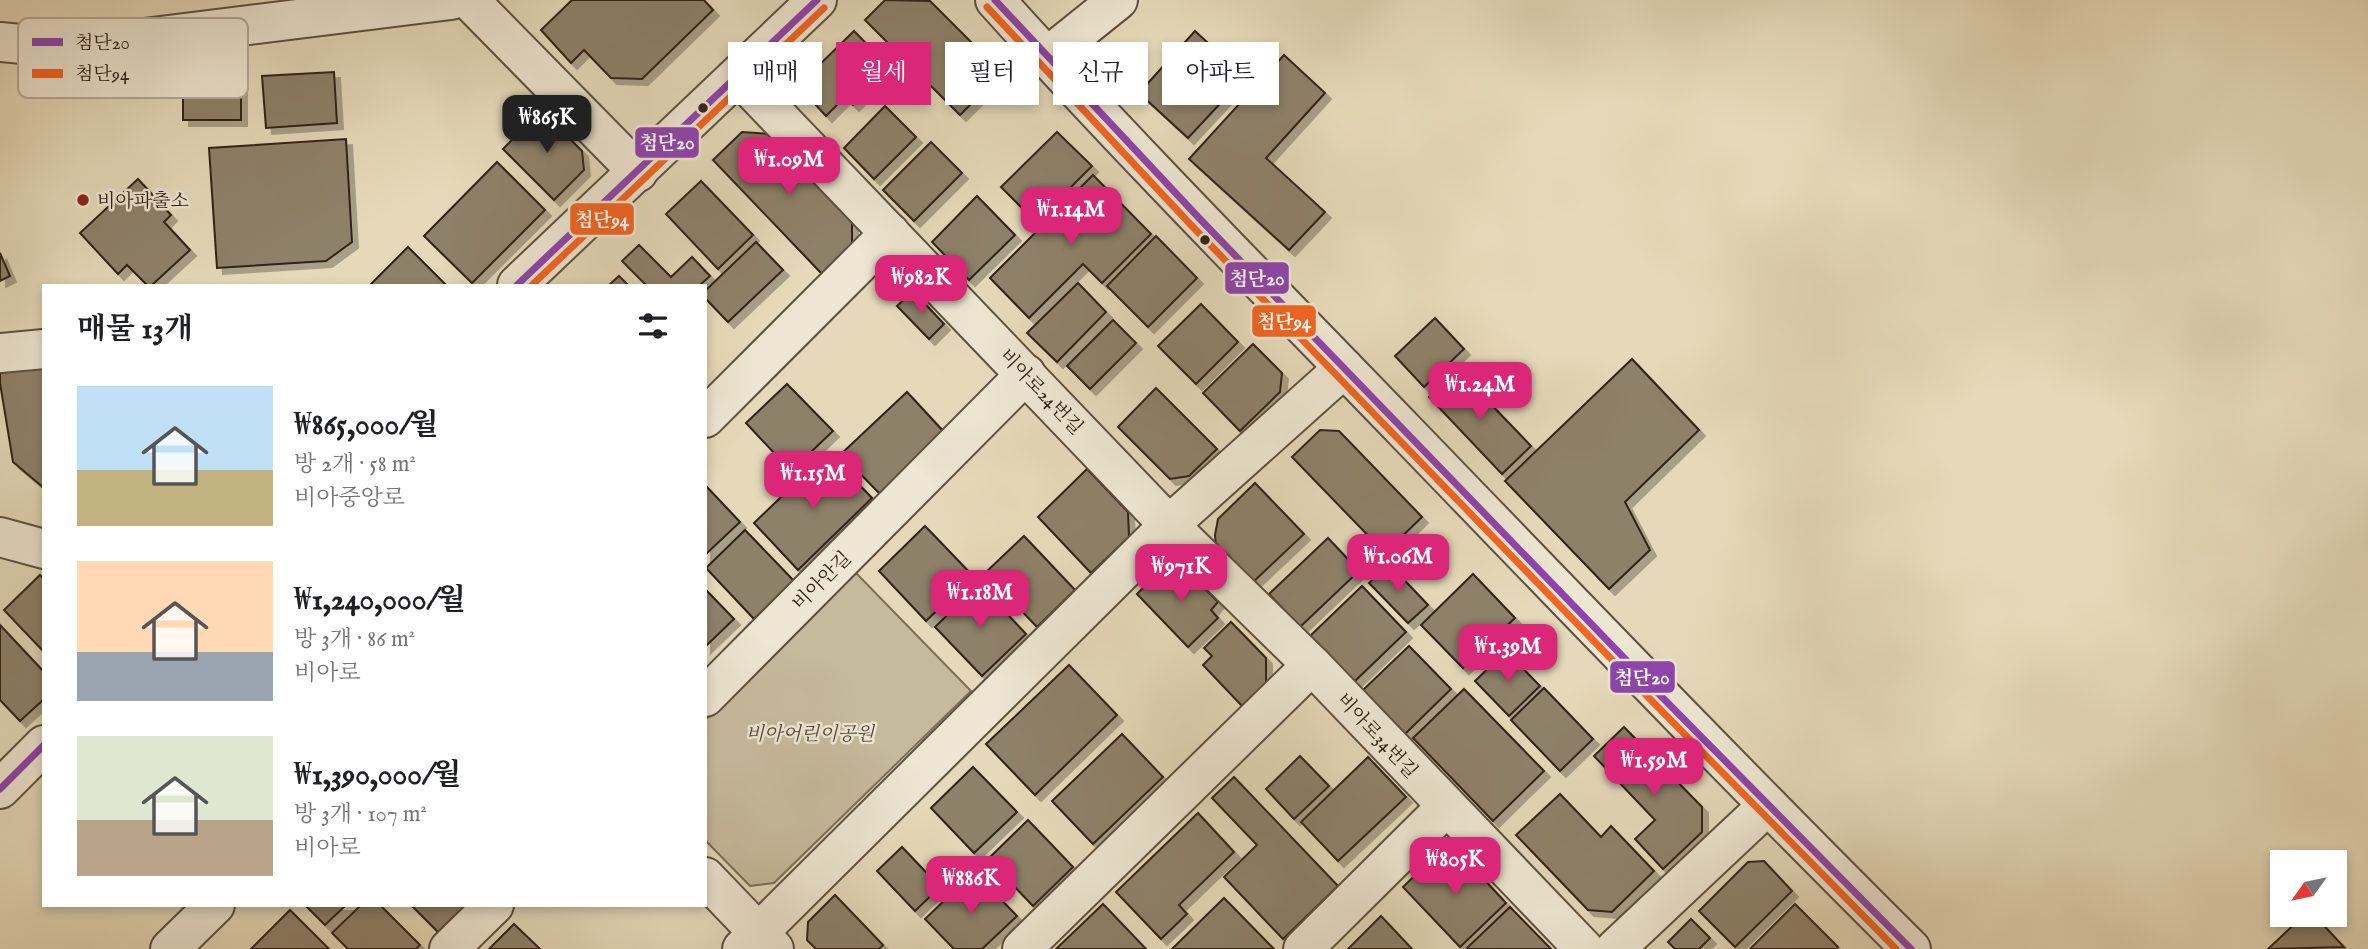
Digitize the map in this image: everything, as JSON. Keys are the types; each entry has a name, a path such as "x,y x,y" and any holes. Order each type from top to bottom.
{"street":[{"path":"248,25 451,0"},
{"path":"469,0 638,172"},
{"path":"774,42 817,0"},
{"path":"995,0 1344,368 1767,806 1911,949"},
{"path":"1047,57 1118,0"},
{"path":"0,42 18,44"},
{"path":"517,284 728,86"},
{"name":"비아로24번길","path":"767,105 1169,525"},
{"path":"707,416 890,233"},
{"path":"0,353 42,349"},
{"path":"707,880 758,944 1169,525 1344,368"},
{"name":"비아안길","path":"707,695 1026,374"},
{"name":"비아로34번길","path":"1169,525 1312,665 1584,949"},
{"path":"0,537 42,548"},
{"path":"1022,949 1312,665"},
{"path":"0,789 42,747"},
{"path":"1615,949 1767,806"},
{"path":"1303,949 1447,807"},
{"path":"170,949 213,907"},
{"path":"449,949 492,907"}],"green space":[{"name":"비아어린이공원","path":"856,573 971,691 774,883 750,886 707,842 707,718"}],"building":[{"path":"572,0 704,0 713,10 642,79 611,78 584,50 571,63 541,30"},
{"path":"885,0 930,1 971,42 945,42 945,100 931,86 931,42 887,42 865,20"},
{"path":"854,31 865,42 843,42"},
{"path":"1195,31 1207,42 1185,42"},
{"path":"836,49 837,105 826,116 816,105 822,105 822,62"},
{"path":"1284,55 1325,93 1266,158 1325,212 1289,250 1189,159 1238,105 1279,105 1279,60"},
{"path":"1162,68 1162,105 1219,105 1188,138 1148,101 1148,83"},
{"path":"334,72 337,123 266,128 262,76"},
{"path":"183,98 241,98 241,120 183,120"},
{"path":"950,105 970,105 960,115"},
{"path":"885,106 916,137 874,179 844,148"},
{"path":"541,110 582,151 584,170 554,200 503,149"},
{"path":"742,132 770,134 852,219 852,246 822,274 713,160"},
{"path":"1057,132 1092,166 1036,222 1001,187"},
{"path":"346,139 352,242 326,261 217,268 209,148"},
{"path":"931,142 962,173 914,221 883,190"},
{"path":"497,162 545,210 472,283 424,236"},
{"path":"1093,175 1151,234 1102,283 1083,264 1029,318 990,278"},
{"path":"138,179 171,215 164,222 190,250 153,284 146,284 127,265 118,274 80,233"},
{"path":"701,181 753,235 718,269 666,214"},
{"path":"977,196 1015,235 969,280 932,242"},
{"path":"1156,236 1197,278 1148,327 1107,286"},
{"path":"756,242 783,270 728,322 707,300 707,289"},
{"path":"639,245 671,277 692,257 710,276 701,284 645,284 622,261"},
{"path":"408,247 445,284 371,284"},
{"path":"0,253 10,276 0,281"},
{"path":"619,276 627,284 610,284"},
{"path":"1078,283 1106,312 1057,362 1027,333"},
{"path":"913,291 944,324 929,339 897,306"},
{"path":"1201,304 1238,342 1196,384 1158,346"},
{"path":"1435,318 1464,349 1424,387 1395,356"},
{"path":"1113,320 1136,343 1090,389 1067,366"},
{"path":"1253,344 1282,373 1280,392 1240,431 1203,393"},
{"path":"1632,359 1699,430 1625,502 1650,550 1609,589 1505,481"},
{"path":"42,366 42,486 13,462 0,373"},
{"path":"1458,370 1531,446 1502,474 1429,397"},
{"path":"787,384 833,431 791,471 746,423"},
{"path":"1156,388 1217,449 1189,476 1170,479 1118,427"},
{"path":"907,392 944,432 880,494 841,454"},
{"path":"1320,430 1339,431 1422,517 1385,553 1292,457"},
{"path":"828,452 872,498 798,570 754,523"},
{"path":"1087,469 1128,512 1129,537 1091,573 1038,517"},
{"path":"1255,483 1304,534 1251,584 1216,547 1215,535 1218,519"},
{"path":"707,487 740,522 707,553"},
{"path":"925,526 973,576 926,621 879,571"},
{"path":"745,530 794,581 754,619 707,567"},
{"path":"1024,536 1075,590 1037,627 985,573"},
{"path":"1328,538 1359,571 1300,627 1269,594"},
{"path":"1389,564 1428,605 1408,623 1369,583"},
{"path":"1160,571 1188,571 1218,602 1211,610 1218,618 1188,647 1137,594"},
{"path":"1473,574 1515,618 1463,668 1421,625"},
{"path":"40,575 42,577 42,650 4,610"},
{"path":"979,584 1026,634 982,676 935,627"},
{"path":"1362,586 1406,632 1354,682 1310,636"},
{"path":"707,591 734,619 707,645"},
{"path":"1231,622 1266,658 1266,685 1243,707 1203,665 1212,656 1204,648"},
{"path":"0,625 42,670 42,701 20,721 0,700"},
{"path":"1409,646 1451,689 1405,734 1363,690"},
{"path":"1506,651 1540,686 1509,716 1475,681"},
{"path":"1069,665 1117,715 1035,795 986,744"},
{"path":"1544,688 1593,739 1560,771 1511,720"},
{"path":"1464,689 1544,771 1493,821 1413,738"},
{"path":"1624,727 1702,807 1702,832 1663,869 1635,839 1655,820 1594,756"},
{"path":"1122,734 1163,777 1093,844 1052,801"},
{"path":"1300,756 1329,786 1294,819 1266,789"},
{"path":"1368,757 1406,797 1338,861 1301,822"},
{"path":"973,767 1017,812 974,853 931,808"},
{"path":"1234,777 1338,886 1283,939 1224,877 1257,845 1212,798"},
{"path":"1560,794 1601,837 1611,826 1654,871 1612,912 1588,910 1516,835"},
{"path":"1198,813 1234,852 1179,905 1187,914 1161,939 1116,892"},
{"path":"1028,820 1073,867 1033,906 988,859"},
{"path":"902,847 940,887 915,911 877,871"},
{"path":"1435,856 1464,858 1506,903 1460,947 1403,887"},
{"path":"1764,861 1792,891 1735,947 1699,911 1748,862"},
{"path":"974,872 1017,916 982,949 954,949 925,919"},
{"path":"835,895 883,945 879,949 816,949 807,940 808,922"},
{"path":"1224,898 1274,949 1172,949"},
{"path":"1103,904 1146,949 1056,949"},
{"path":"1795,904 1838,947 1836,949 1750,949"},
{"path":"307,907 344,907 325,925"},
{"path":"359,907 382,907 420,945 416,949 348,949 332,933"},
{"path":"413,907 464,907 438,932"},
{"path":"1510,907 1551,949 1467,948"},
{"path":"290,910 329,949 251,949"},
{"path":"1381,916 1412,949 1348,949"},
{"path":"1691,919 1710,938 1699,949 1675,949 1668,942"},
{"path":"514,924 540,949 489,949"},
{"path":"2290,928 2326,928 2344,947 2268,949"}],"transit line":[{"name":"첨단20","path":"518,284 817,0"},
{"name":"첨단20","path":"995,0 1199,218 1657,692 1911,949"},
{"name":"첨단94","path":"987,7 1191,225 1896,949"},
{"name":"첨단94","path":"533,284 824,8"},
{"name":"첨단20","path":"0,789 42,747"}],"place":[{"name":"비아파출소","path":"83,200"}]}
